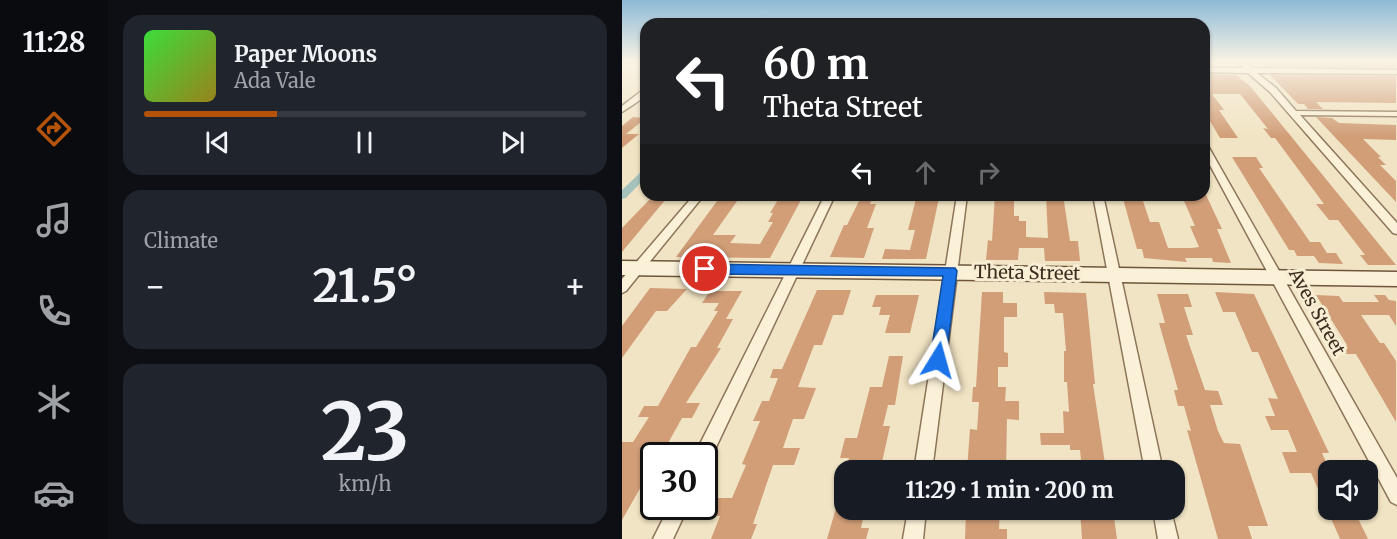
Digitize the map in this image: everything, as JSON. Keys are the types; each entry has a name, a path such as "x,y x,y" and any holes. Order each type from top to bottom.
{"street":[{"path":"1269,86 1396,230"},
{"path":"622,110 640,97"},
{"path":"1294,113 1396,114"},
{"name":"Aves Street","path":"1210,157 1396,496"},
{"path":"622,288 630,268 693,201"},
{"path":"710,442 827,201"},
{"path":"924,460 961,201"},
{"path":"1099,201 1152,460"},
{"name":"Theta Street","path":"630,268 1396,279"},
{"path":"663,539 672,520"},
{"path":"913,539 916,520"},
{"path":"1164,520 1168,539"}],"building":[{"path":"1210,86 1250,86 1396,265 1368,265 1360,255 1365,255 1338,220 1329,220 1316,204 1324,204 1275,138 1271,138 1263,128 1268,129 1240,94 1212,94 1224,110 1219,110 1238,138 1220,138 1210,121"},
{"path":"1281,86 1396,86 1396,103 1316,102 1323,109 1308,109 1304,104 1298,104"},
{"path":"633,117 640,118 640,123 626,134 639,134 622,148 622,126"},
{"path":"1316,117 1332,118 1339,123 1396,125 1396,140 1363,139 1381,157 1378,157 1386,165 1380,165 1396,181 1396,202"},
{"path":"1232,157 1256,157 1263,168 1259,168 1310,242 1320,242 1327,253 1336,253 1343,264 1319,263 1314,256 1297,256 1294,250 1289,250"},
{"path":"648,201 664,201 622,252 622,228"},
{"path":"717,201 737,201 713,235 736,235 730,243 760,244 773,222 768,222 777,201 800,201 770,258 676,257"},
{"path":"859,201 871,201 870,204 876,204 867,228 874,228 864,258 830,257 844,225 847,225"},
{"path":"915,201 938,201 926,259 882,259 885,249 910,250 915,230 908,230"},
{"path":"995,201 1014,201 1014,216 1019,216 1019,221 1026,221 1026,237 1048,238 1046,201 1064,201 1070,241 1078,241 1080,261 1045,261 1044,248 1019,248 1018,260 986,260 988,240 992,241"},
{"path":"1124,201 1143,201 1150,222 1159,222 1168,248 1192,248 1199,247 1190,226 1195,226 1184,201 1209,201 1222,229 1217,229 1231,263 1213,262 1212,258 1185,258 1187,262 1144,258 1142,249 1137,249"},
{"path":"650,288 687,289 667,311 656,311 622,358 622,326"},
{"path":"817,290 851,290 843,315 833,315 822,345 814,345 798,387 816,388 804,419 793,419 783,448 800,448 794,465 773,465 753,524 757,524 751,539 711,539 720,516 718,516 718,498 732,498 746,465 742,464 760,421 753,421 762,401 769,401 778,378 770,378 773,369 782,369"},
{"path":"710,291 742,291 726,319 733,319 717,348 721,348 686,403 700,403 692,418 682,418 669,442 640,442 640,488 622,520 622,442 633,442 649,417 638,417 644,406 658,406 691,347 696,347 718,311 714,311 719,303 702,303"},
{"path":"982,292 1003,292 1003,303 1017,303 1017,317 1004,317 1004,352 1008,353 1008,367 998,367 998,387 1006,387 1005,401 1019,401 1019,420 1007,419 1006,460 968,460 970,429 977,430 979,402 972,402 973,387 976,387"},
{"path":"1044,292 1086,293 1095,384 1093,384 1104,460 1081,460 1080,450 1070,450 1070,445 1041,445 1040,433 1064,433 1063,411 1069,412 1067,382 1064,382 1064,351 1066,351 1063,313 1055,313 1054,304 1045,304"},
{"path":"1215,292 1254,294 1329,453 1322,453 1325,460 1318,460 1318,489 1311,473 1290,473 1282,452 1297,452 1288,430 1271,430 1265,416 1275,416 1268,398 1278,399 1258,352 1252,352 1235,312 1223,312"},
{"path":"1157,294 1188,294 1192,307 1184,307 1193,335 1186,335 1205,390 1218,391 1223,405 1210,405 1218,431 1224,443 1240,444 1268,526 1248,526 1252,539 1218,539 1187,430 1191,431 1184,406 1178,406 1174,390 1178,390 1159,323 1165,323"},
{"path":"876,295 919,295 910,333 885,333 890,315 879,315 881,307 872,307"},
{"path":"1316,295 1339,296 1343,302 1379,302 1374,295 1385,295 1389,300 1396,301 1396,326 1389,315 1361,315 1380,343 1384,343 1396,361 1396,422 1356,354 1342,354 1336,344 1347,345"},
{"path":"889,356 903,356 895,405 888,405 883,426 890,426 883,460 840,458 845,438 857,438 870,387 882,387"},
{"path":"834,515 834,520 863,520 861,528 869,528 866,539 827,539"},
{"path":"966,520 999,520 999,529 1007,529 1007,539 965,539"},
{"path":"1081,520 1114,520 1117,539 1082,539"},
{"path":"1332,520 1359,520 1368,539 1340,539"}],"waterway":[{"path":"622,196 640,178"}],"route":[{"path":"705,269 950,271 938,360"}]}
